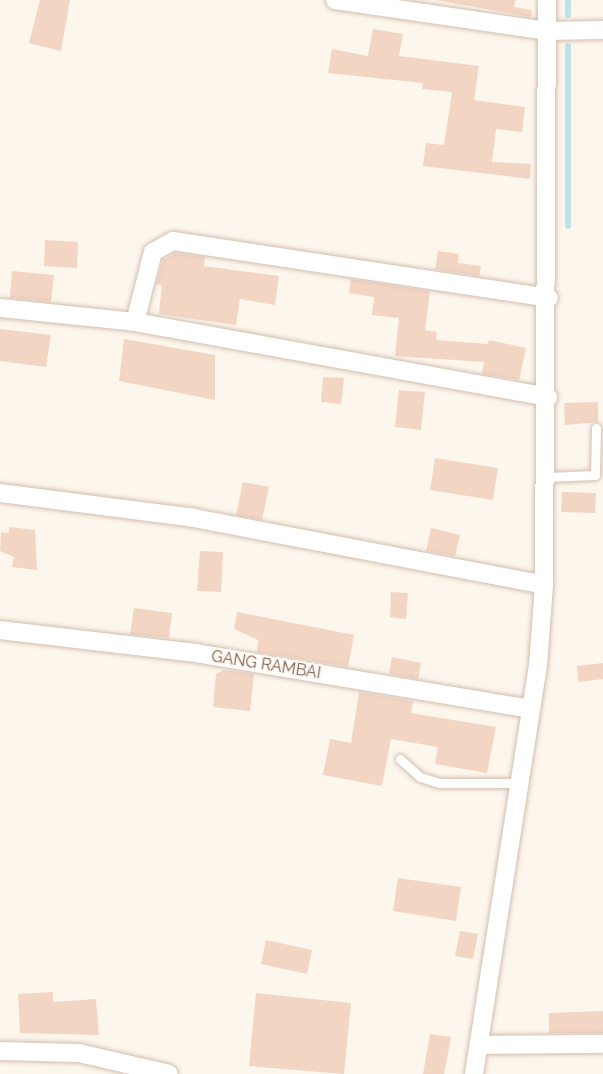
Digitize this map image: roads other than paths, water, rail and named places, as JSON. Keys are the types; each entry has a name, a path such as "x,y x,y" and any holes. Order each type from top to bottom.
{"street":[{"path":"335,0 547,31 603,30"},
{"path":"474,1074 530,709 544,585 549,298 547,0"},
{"path":"135,322 153,252 173,241 549,298"},
{"path":"0,308 135,322 548,397"},
{"path":"0,493 194,518 544,585"},
{"name":"GANG RAMBAI","path":"0,630 196,653 530,709"},
{"path":"479,1045 603,1044"},
{"path":"0,1051 79,1053 169,1074"}],"lane":[{"path":"547,477 595,475 596,428"},
{"path":"400,759 420,777 440,783 519,783"}],"waterway":[{"path":"568,0 568,15"},
{"path":"568,46 568,226"}]}
